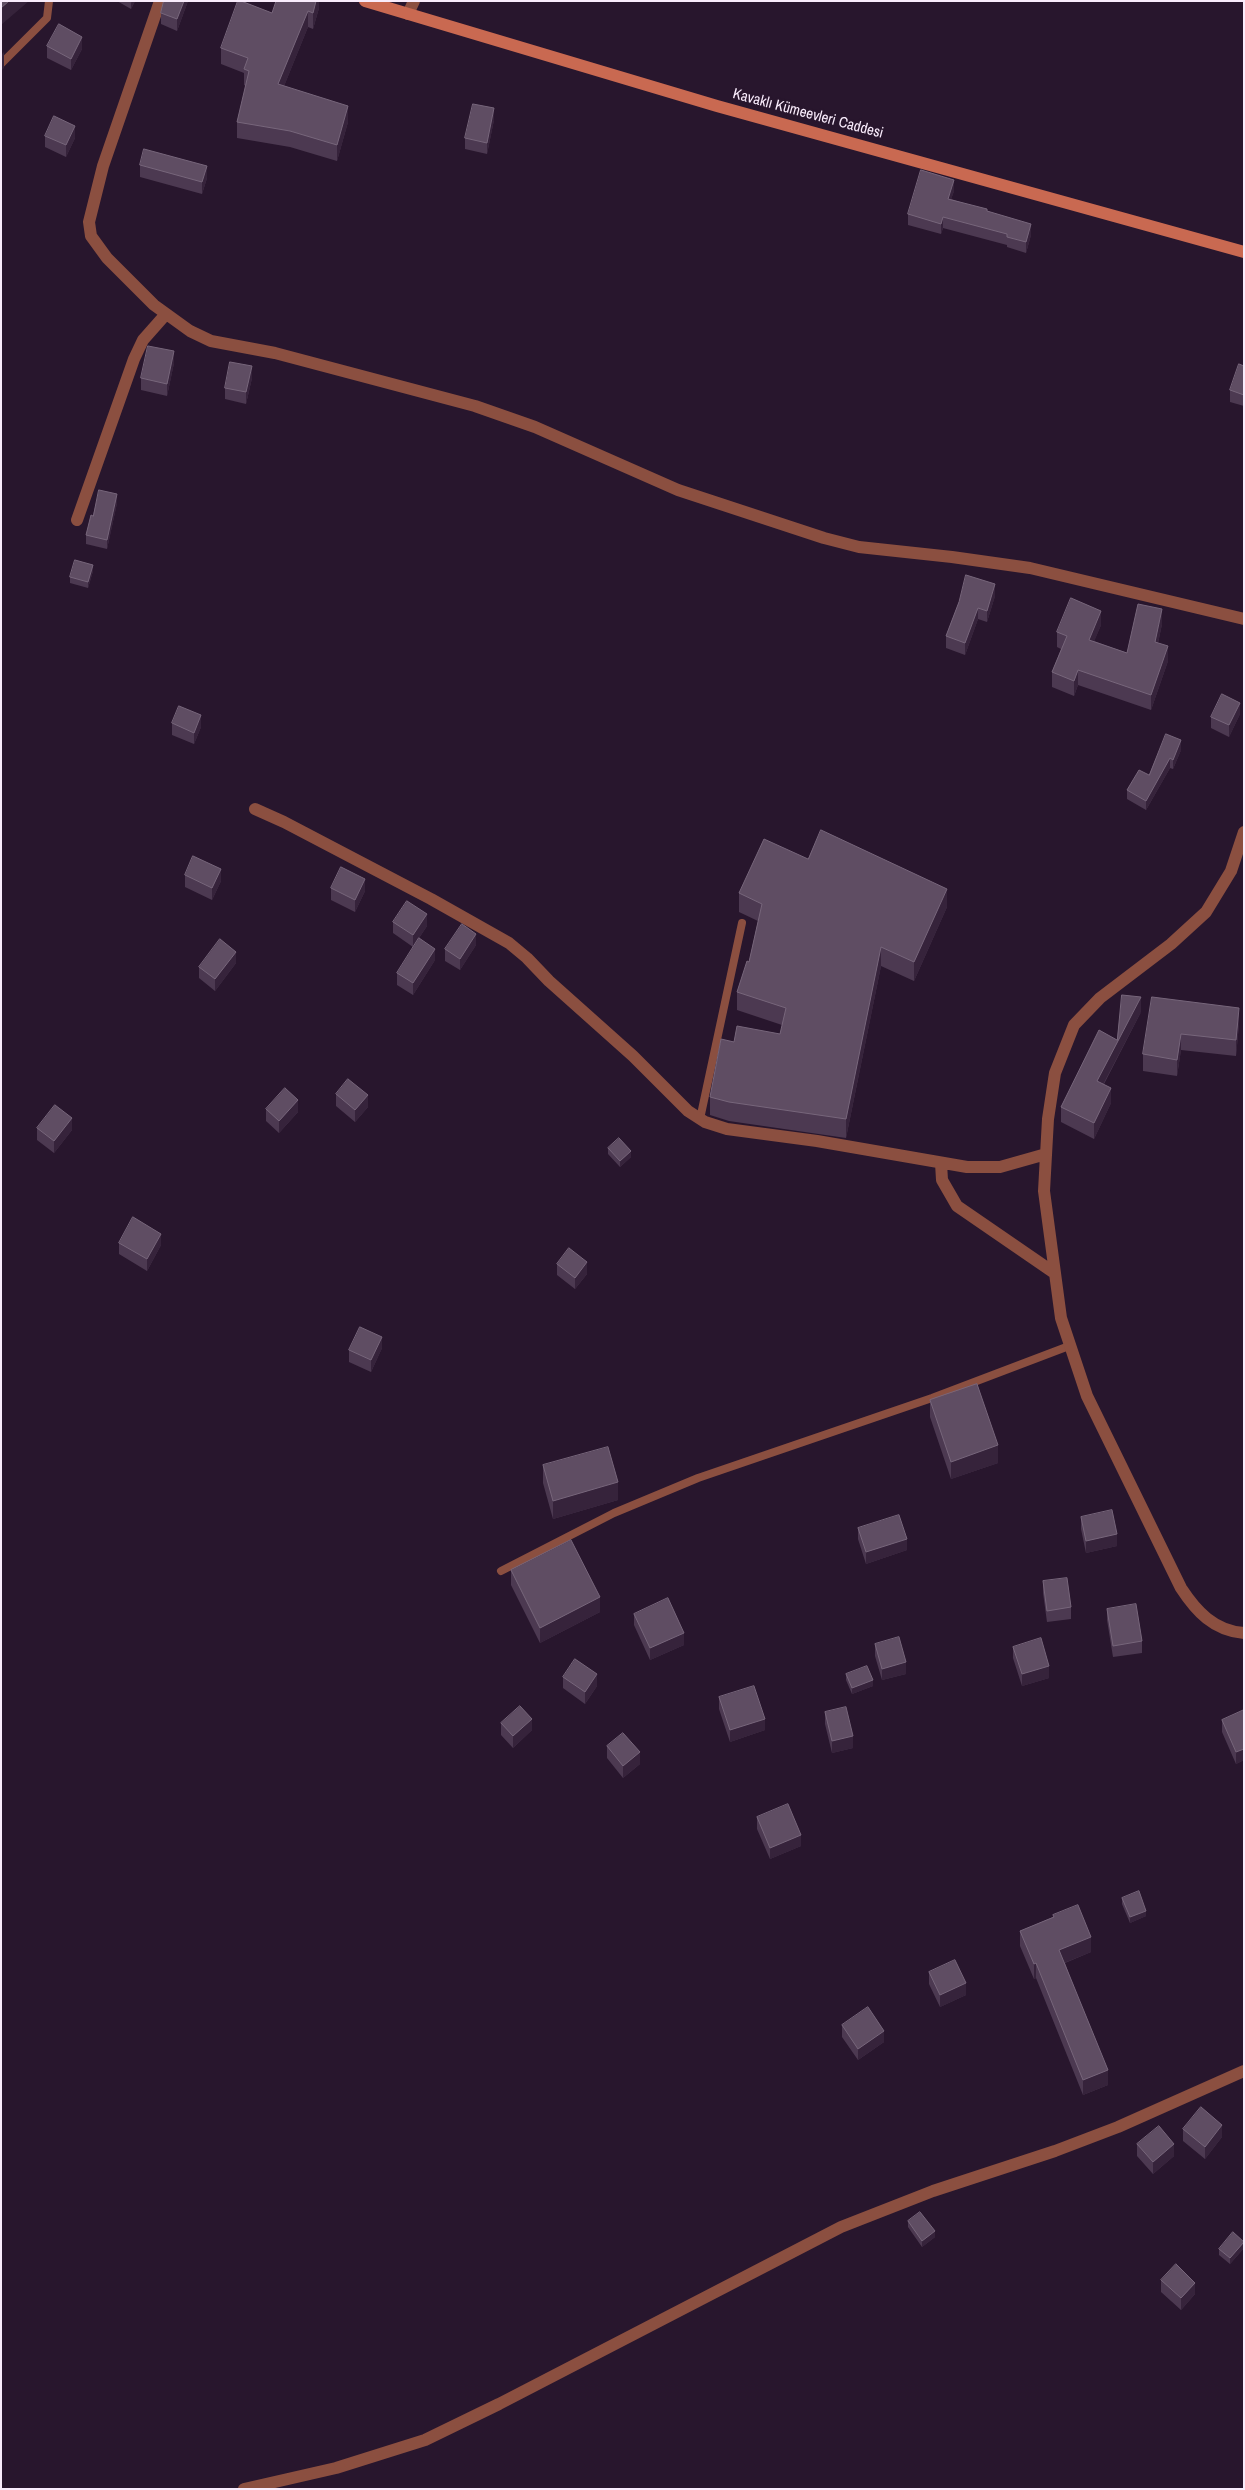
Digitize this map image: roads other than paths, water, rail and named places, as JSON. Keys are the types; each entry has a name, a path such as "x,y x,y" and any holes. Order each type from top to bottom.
{"street":[{"path":"160,1 103,166 89,222 91,236 107,258 166,314 190,331 211,342 275,353 506,416 678,490 824,538 859,547 952,556 1030,568 1244,619"},
{"name":"Kavaklı Kümeevleri Caddesi","path":"365,1 717,106 1244,252"},
{"path":"408,14 414,1"},
{"path":"77,520 134,359 143,340 166,314"},
{"path":"255,809 284,822 432,899 508,943 527,958 548,981 633,1056 688,1111 700,1119 727,1130 817,1141 967,1167 1000,1167 1046,1154"},
{"path":"1244,832 1231,871 1206,912 1171,944 1100,998 1074,1025 1055,1073 1048,1119 1044,1191 1053,1272 1061,1318 1087,1396 1180,1588 1191,1604 1207,1620 1220,1627 1244,1632"},
{"path":"941,1163 942,1180 957,1206 1053,1272"},
{"path":"244,2489 336,2468 425,2440 499,2404 841,2227 924,2194 1055,2151 1109,2130 1244,2070"}],"lane":[{"path":"1,64 48,18 49,1"},
{"path":"700,1119 742,922"},
{"path":"501,1571 614,1513 698,1478 932,1398 1069,1346"}]}
